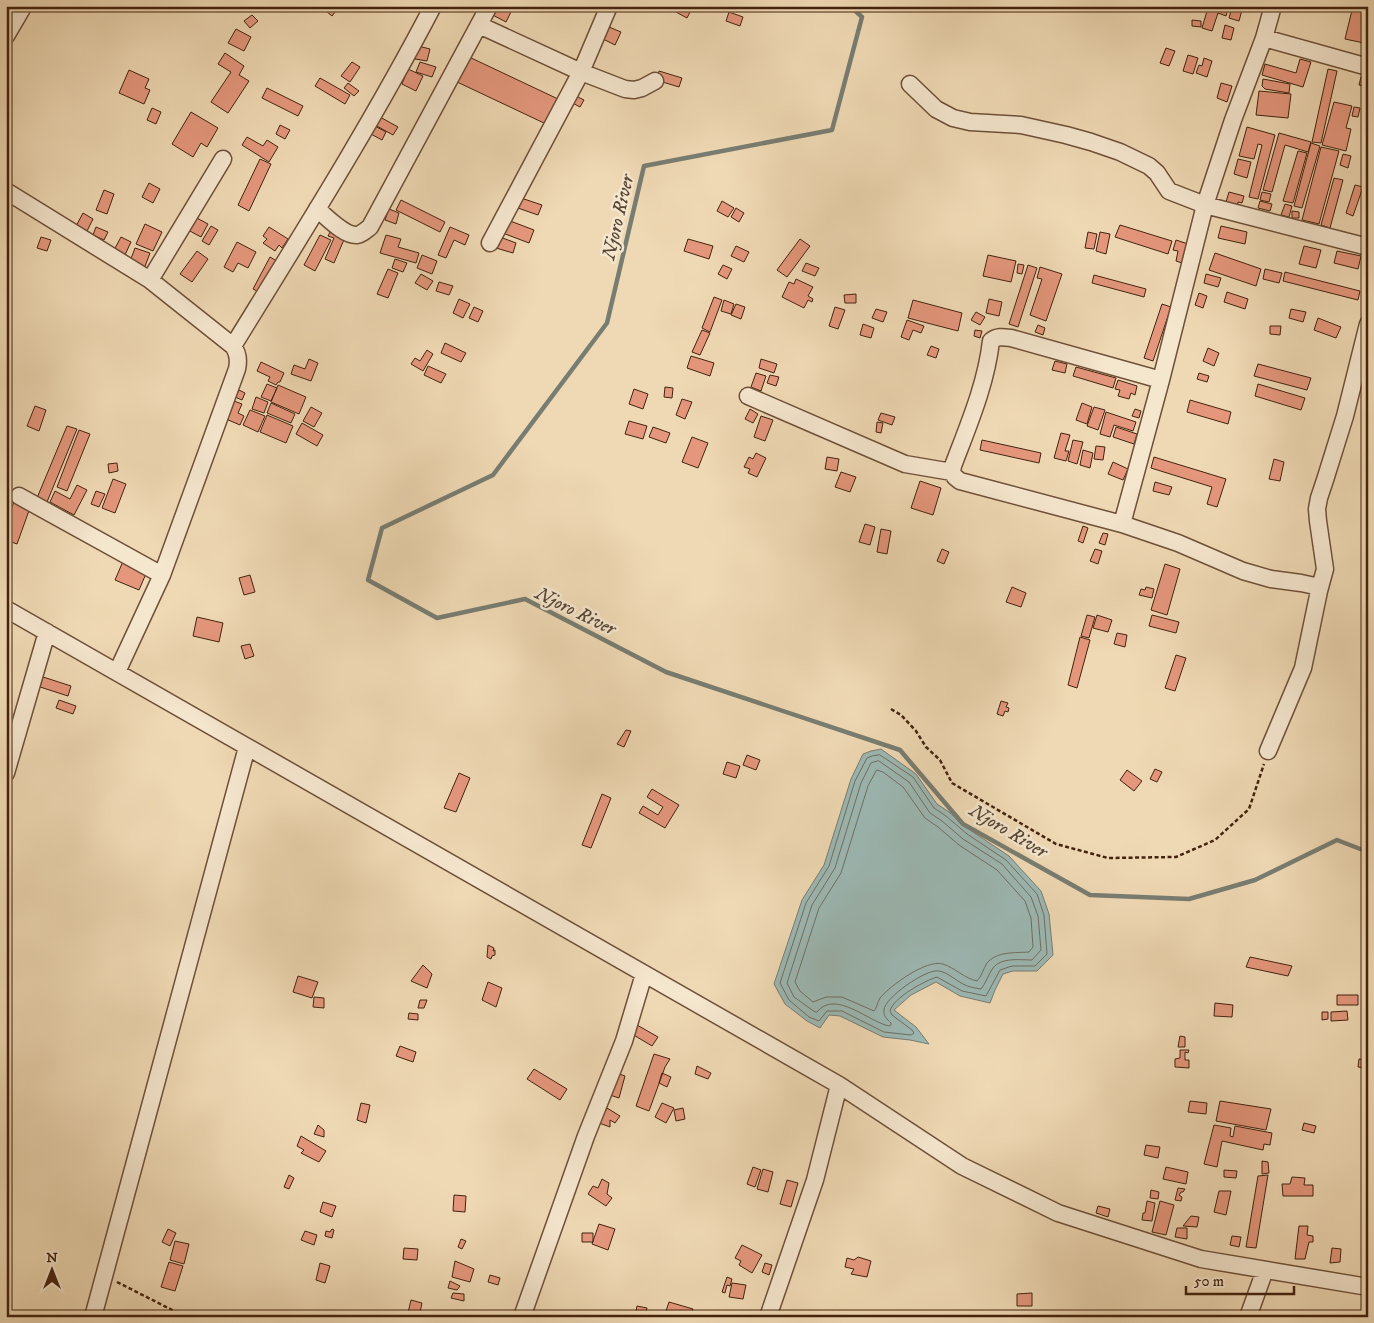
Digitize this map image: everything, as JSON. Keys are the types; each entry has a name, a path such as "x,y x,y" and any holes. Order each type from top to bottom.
{"street":[{"path":"233,346 317,209 433,6"},
{"path":"317,209 344,231 355,235 363,233 370,227 489,6"},
{"path":"490,243 581,72 609,6"},
{"path":"1122,524 1205,205 1233,120 1264,38 1273,6"},
{"path":"6,36 23,7"},
{"path":"479,25 581,72 625,89 634,90 642,88 655,81"},
{"path":"1264,38 1368,67"},
{"path":"910,84 936,109 953,118 970,122 1021,125 1091,142 1120,152 1150,166 1169,190 1205,205 1368,247"},
{"path":"150,280 223,159"},
{"path":"6,191 150,280 236,350 238,359 237,369 162,575 117,672"},
{"path":"1268,751 1303,668 1325,568 1318,521 1317,509 1319,498 1345,416 1368,324"},
{"path":"1161,380 1010,338 994,338 991,341 989,357 976,405 952,472 960,481 1122,524 1178,543 1243,571 1271,579 1315,586 1319,591"},
{"path":"748,396 905,464 952,472"},
{"path":"19,496 162,575"},
{"path":"6,609 839,1085 962,1166 1058,1213 1201,1259 1368,1287"},
{"path":"6,773 47,632"},
{"path":"93,1317 247,747"},
{"path":"522,1317 583,1146 624,1041 644,974"},
{"path":"768,1317 815,1180 839,1085"},
{"path":"1248,1317 1265,1270"}],"path":[{"path":"891,709 901,715 916,731 926,747 940,760 952,783 1056,844 1108,858 1176,857 1215,840 1249,809 1268,751"},
{"path":"104,1276 186,1317"}],"water":[{"path":"881,749 916,774 937,804 970,830 1009,856 1041,891 1049,914 1053,955 1037,971 1013,971 1003,974 990,1003 960,996 936,982 911,995 894,1010 916,1027 929,1044 883,1037 840,1016 829,1015 820,1028 807,1021 785,1004 774,984 802,900 824,865 851,779 863,754"}],"building":[{"path":"320,6 338,6 339,7 332,16"},
{"path":"493,6 514,6 506,22 489,13"},
{"path":"679,6 693,6 687,18 676,12"},
{"path":"1204,6 1221,6 1228,9 1226,16 1218,13 1212,31 1202,28 1207,11 1203,9"},
{"path":"1353,6 1368,6 1368,25 1364,43 1345,39"},
{"path":"1232,7 1242,10 1239,21 1229,18"},
{"path":"729,12 743,17 740,26 726,21"},
{"path":"252,15 258,21 250,28 244,21"},
{"path":"1192,20 1201,21 1201,27 1192,26"},
{"path":"1225,25 1234,28 1231,40 1222,38"},
{"path":"609,27 621,32 615,45 603,39"},
{"path":"236,29 251,37 244,51 228,43"},
{"path":"418,46 430,49 427,61 415,59"},
{"path":"1166,48 1175,51 1169,66 1160,63"},
{"path":"225,53 244,66 239,75 249,81 228,113 211,102 231,72 218,64"},
{"path":"1188,55 1198,58 1193,74 1183,71"},
{"path":"467,56 558,99 546,124 455,81"},
{"path":"1204,58 1212,61 1207,77 1196,73 1199,65 1202,66"},
{"path":"1300,59 1311,62 1303,87 1262,75 1265,64 1296,73"},
{"path":"352,62 360,67 350,82 341,76"},
{"path":"420,62 436,67 432,77 416,72"},
{"path":"408,69 423,76 416,91 402,84"},
{"path":"1328,69 1337,71 1321,143 1312,142"},
{"path":"129,70 149,79 145,88 150,90 144,104 119,93"},
{"path":"659,71 682,78 679,87 656,80"},
{"path":"1361,77 1368,78 1368,87 1359,85"},
{"path":"320,78 350,95 345,104 315,86"},
{"path":"1263,79 1290,84 1289,93 1265,89 1262,86"},
{"path":"348,83 359,91 354,96 344,88"},
{"path":"1221,83 1232,86 1227,102 1217,98"},
{"path":"267,88 303,106 298,116 262,98"},
{"path":"1259,91 1291,94 1288,118 1256,115"},
{"path":"570,93 584,100 580,107 567,100"},
{"path":"1334,102 1352,106 1346,128 1351,129 1346,151 1322,145"},
{"path":"1354,107 1360,108 1358,117 1352,116"},
{"path":"152,108 161,112 156,124 147,120"},
{"path":"191,112 218,128 207,147 201,143 193,157 172,144"},
{"path":"380,117 398,127 393,135 375,125"},
{"path":"280,125 290,130 285,139 276,134"},
{"path":"373,125 386,132 382,140 369,133"},
{"path":"1247,127 1275,135 1258,199 1249,197 1262,145 1258,144 1254,159 1239,156"},
{"path":"1279,133 1311,142 1308,152 1285,145 1272,192 1263,190"},
{"path":"247,137 263,146 267,140 278,147 269,162 242,145"},
{"path":"1311,143 1320,146 1302,208 1294,206"},
{"path":"1321,147 1339,151 1319,224 1302,220"},
{"path":"1298,151 1307,153 1293,203 1283,201"},
{"path":"1343,154 1351,156 1348,168 1340,165"},
{"path":"260,159 271,164 249,211 238,205"},
{"path":"1238,159 1251,162 1247,178 1234,174"},
{"path":"1334,178 1343,180 1330,228 1321,225"},
{"path":"149,183 160,189 153,203 142,197"},
{"path":"1355,185 1363,187 1353,216 1346,213"},
{"path":"104,190 114,194 107,214 96,210"},
{"path":"1229,192 1244,196 1242,203 1238,202 1237,208 1226,202"},
{"path":"1262,192 1271,194 1269,202 1260,200"},
{"path":"518,197 542,205 538,215 515,207"},
{"path":"401,200 445,222 440,232 396,210"},
{"path":"722,201 734,208 728,217 717,211"},
{"path":"1260,201 1272,204 1270,211 1258,208"},
{"path":"1285,204 1292,206 1289,217 1281,215"},
{"path":"736,208 744,213 739,222 731,217"},
{"path":"389,209 399,213 396,224 385,220"},
{"path":"1292,211 1299,212 1299,218 1292,218"},
{"path":"83,213 93,219 85,235 74,230"},
{"path":"195,217 208,224 201,237 188,230"},
{"path":"505,219 534,230 529,243 500,232"},
{"path":"145,224 162,232 153,251 136,244"},
{"path":"1120,225 1172,241 1168,254 1115,237"},
{"path":"211,226 218,230 209,245 202,241"},
{"path":"1221,226 1247,232 1245,244 1218,238"},
{"path":"96,227 108,232 104,240 93,235"},
{"path":"269,227 288,239 282,248 279,245 275,251 263,243 267,239 263,236"},
{"path":"450,227 469,235 465,245 454,240 446,258 438,255"},
{"path":"332,228 346,235 334,263 325,259 334,238 328,236"},
{"path":"1088,232 1097,234 1094,249 1085,248"},
{"path":"1100,232 1110,234 1106,254 1096,251"},
{"path":"320,235 331,240 315,271 304,265"},
{"path":"386,235 401,239 398,247 419,253 416,263 380,253"},
{"path":"41,237 51,240 47,251 37,248"},
{"path":"121,237 131,242 124,257 113,252"},
{"path":"500,237 516,243 513,253 496,248"},
{"path":"688,239 713,246 709,259 684,251"},
{"path":"800,239 810,246 787,277 777,270"},
{"path":"1176,240 1188,244 1182,263 1176,261 1178,251 1173,250"},
{"path":"237,242 256,252 248,268 238,263 233,272 224,267"},
{"path":"736,246 749,252 744,262 731,256"},
{"path":"1304,246 1321,250 1316,268 1299,264"},
{"path":"135,248 150,253 144,269 129,264"},
{"path":"197,251 208,259 192,282 180,274"},
{"path":"1337,251 1361,256 1358,269 1334,263"},
{"path":"1215,253 1261,269 1256,286 1209,270"},
{"path":"422,255 437,261 432,274 417,268"},
{"path":"988,255 1016,261 1011,282 983,276"},
{"path":"270,257 280,263 263,294 253,289"},
{"path":"395,259 407,263 403,272 392,268"},
{"path":"806,263 819,268 815,276 802,271"},
{"path":"1018,264 1024,265 1022,274 1017,273"},
{"path":"723,265 732,269 727,279 718,274"},
{"path":"1028,265 1037,268 1018,327 1009,324"},
{"path":"1040,267 1062,274 1046,321 1030,315 1042,279 1037,278"},
{"path":"388,269 398,273 388,298 377,294"},
{"path":"1265,269 1282,273 1279,283 1263,279"},
{"path":"1285,272 1360,291 1358,300 1283,281"},
{"path":"421,274 433,281 427,290 415,283"},
{"path":"1206,274 1221,278 1218,287 1204,283"},
{"path":"1094,275 1146,289 1144,297 1092,283"},
{"path":"796,279 813,287 808,296 813,299 812,302 808,300 804,308 782,297 789,282 794,284"},
{"path":"439,282 453,286 449,295 436,291"},
{"path":"1227,292 1248,299 1245,309 1224,302"},
{"path":"1199,293 1207,296 1203,308 1195,305"},
{"path":"856,294 856,303 845,303 844,295"},
{"path":"714,297 722,300 710,332 702,328"},
{"path":"459,299 470,304 463,318 453,313"},
{"path":"989,299 1002,302 999,316 986,313"},
{"path":"724,300 734,304 731,314 721,311"},
{"path":"913,300 962,313 958,331 908,318"},
{"path":"736,304 745,307 741,319 731,315"},
{"path":"1162,304 1171,307 1153,361 1144,358"},
{"path":"474,307 483,311 478,322 469,318"},
{"path":"835,307 845,310 838,329 829,326"},
{"path":"876,309 887,312 883,322 872,318"},
{"path":"1291,309 1306,312 1303,322 1289,318"},
{"path":"976,312 985,317 980,325 971,320"},
{"path":"1318,318 1341,327 1336,338 1314,330"},
{"path":"907,320 924,326 921,333 913,330 909,340 901,337"},
{"path":"863,324 874,328 871,338 860,335"},
{"path":"1038,325 1045,328 1043,335 1035,332"},
{"path":"1270,326 1281,326 1280,335 1270,334"},
{"path":"702,330 710,333 700,355 692,352"},
{"path":"975,330 982,331 980,338 974,336"},
{"path":"445,343 466,353 461,362 441,353"},
{"path":"931,346 939,349 936,358 927,355"},
{"path":"1208,348 1219,353 1214,366 1203,361"},
{"path":"427,350 433,354 423,371 411,364 415,358 420,361"},
{"path":"691,356 714,363 710,376 687,368"},
{"path":"309,359 318,363 311,381 291,374 294,365 305,369"},
{"path":"761,359 777,364 774,373 759,368"},
{"path":"1055,361 1067,364 1065,373 1052,370"},
{"path":"261,362 284,373 280,382 276,385 268,381 270,377 257,371"},
{"path":"1258,364 1311,378 1307,390 1254,376"},
{"path":"428,366 446,374 441,383 424,375"},
{"path":"1076,367 1116,378 1113,388 1073,376"},
{"path":"756,373 766,376 761,391 751,387"},
{"path":"1199,373 1209,376 1207,382 1197,379"},
{"path":"770,375 779,377 776,386 767,383"},
{"path":"1118,380 1137,386 1135,395 1131,393 1129,399 1118,396 1120,390 1115,389"},
{"path":"267,384 277,388 271,401 261,397"},
{"path":"1258,384 1305,398 1301,410 1255,396"},
{"path":"278,385 306,397 299,414 271,402"},
{"path":"665,387 673,388 672,398 664,397"},
{"path":"634,389 648,394 643,409 629,404"},
{"path":"239,390 245,393 242,400 235,397"},
{"path":"256,397 268,402 264,413 252,409"},
{"path":"682,399 692,402 685,419 676,415"},
{"path":"1190,400 1231,412 1228,424 1187,412"},
{"path":"234,401 242,404 238,413 244,416 240,425 226,419"},
{"path":"271,403 295,414 291,423 267,413"},
{"path":"1082,403 1092,407 1087,424 1076,420"},
{"path":"35,406 46,410 39,431 27,426"},
{"path":"311,407 322,413 314,427 303,421"},
{"path":"1094,407 1105,410 1098,430 1087,426"},
{"path":"750,409 758,414 753,423 745,419"},
{"path":"1135,409 1141,411 1139,418 1132,416"},
{"path":"250,410 265,416 258,432 243,425"},
{"path":"1106,412 1136,422 1133,431 1114,425 1110,437 1100,434"},
{"path":"881,413 895,417 892,425 878,420"},
{"path":"267,415 293,426 286,443 260,432"},
{"path":"761,416 773,420 765,441 754,437"},
{"path":"629,421 647,426 643,439 625,434"},
{"path":"877,422 883,423 881,433 876,432"},
{"path":"302,423 323,435 317,446 296,434"},
{"path":"67,426 77,429 47,502 37,498"},
{"path":"653,427 670,433 666,443 649,437"},
{"path":"1116,427 1137,434 1134,444 1113,437"},
{"path":"79,430 90,434 67,491 57,487"},
{"path":"1061,433 1070,435 1065,451 1069,451 1066,461 1054,458"},
{"path":"692,437 708,443 698,468 682,462"},
{"path":"982,440 1041,453 1039,463 980,450"},
{"path":"1073,440 1083,442 1077,464 1068,461"},
{"path":"1096,446 1105,447 1103,460 1094,459"},
{"path":"1083,450 1093,453 1090,468 1080,465"},
{"path":"756,453 766,458 757,477 748,473 750,469 744,467 749,457 753,459"},
{"path":"827,457 839,459 837,471 825,469"},
{"path":"1154,457 1226,479 1217,507 1207,504 1212,487 1151,468"},
{"path":"1274,459 1284,462 1280,481 1269,479"},
{"path":"1113,462 1128,469 1123,480 1108,474"},
{"path":"117,463 118,471 109,473 108,464"},
{"path":"841,472 856,477 850,492 835,487"},
{"path":"113,479 126,484 115,513 102,508"},
{"path":"920,481 941,488 933,515 911,508"},
{"path":"1155,482 1172,487 1169,495 1153,491"},
{"path":"77,485 87,490 74,515 50,502 55,491 70,499"},
{"path":"96,491 105,494 99,507 91,504"},
{"path":"15,499 31,505 17,544 6,540 6,523"},
{"path":"865,524 875,527 870,545 859,542"},
{"path":"1083,526 1088,528 1083,543 1078,541"},
{"path":"881,529 891,531 887,554 877,552"},
{"path":"1103,533 1108,534 1105,545 1099,543"},
{"path":"942,549 949,552 944,564 937,561"},
{"path":"1095,549 1102,551 1098,564 1090,561"},
{"path":"124,559 148,569 139,590 115,580"},
{"path":"1165,564 1180,569 1167,615 1151,610"},
{"path":"250,575 255,592 244,595 239,578"},
{"path":"1012,587 1026,593 1021,607 1006,602"},
{"path":"1146,587 1154,589 1152,598 1139,595 1141,589 1145,590"},
{"path":"1087,615 1095,617 1089,638 1081,636"},
{"path":"1097,615 1112,620 1108,632 1093,628"},
{"path":"1152,615 1179,622 1176,633 1149,626"},
{"path":"197,617 223,623 219,642 193,636"},
{"path":"1117,633 1127,635 1125,647 1114,644"},
{"path":"1080,637 1090,640 1077,688 1068,685"},
{"path":"250,644 254,656 245,659 241,646"},
{"path":"1176,655 1186,658 1175,691 1165,688"},
{"path":"40,676 71,686 68,696 37,686"},
{"path":"59,700 76,706 73,714 56,708"},
{"path":"1001,701 1008,703 1006,707 1009,708 1008,712 1005,711 1003,716 997,714"},
{"path":"626,730 631,731 624,747 617,744"},
{"path":"747,755 760,760 756,770 743,765"},
{"path":"727,762 740,766 736,778 723,774"},
{"path":"1155,769 1162,772 1157,782 1150,779"},
{"path":"1127,770 1142,781 1134,791 1120,780"},
{"path":"459,773 470,778 456,812 444,808"},
{"path":"652,789 679,805 665,828 639,813 643,806 658,815 663,807 647,797"},
{"path":"602,794 611,798 591,848 582,845"},
{"path":"488,945 494,948 493,951 495,950 495,955 491,959 487,957"},
{"path":"1250,957 1292,966 1288,976 1246,967"},
{"path":"423,965 432,974 427,988 411,981"},
{"path":"298,976 318,982 312,998 293,992"},
{"path":"488,982 502,988 496,1007 482,1000"},
{"path":"1337,995 1358,995 1358,1005 1337,1005"},
{"path":"314,997 324,998 324,1008 313,1007"},
{"path":"420,1000 427,1000 424,1008 418,1008"},
{"path":"1215,1003 1233,1005 1232,1017 1214,1016"},
{"path":"1347,1011 1348,1020 1331,1021 1331,1012"},
{"path":"1322,1012 1328,1012 1328,1019 1322,1020"},
{"path":"409,1013 418,1014 418,1020 408,1019"},
{"path":"637,1025 658,1037 652,1046 632,1034"},
{"path":"1180,1036 1185,1037 1185,1047 1178,1047"},
{"path":"400,1046 416,1052 413,1062 396,1056"},
{"path":"1180,1050 1189,1050 1188,1053 1185,1052 1185,1060 1189,1060 1189,1068 1175,1067 1175,1059 1180,1058"},
{"path":"654,1054 670,1059 665,1067 649,1111 636,1106"},
{"path":"1359,1059 1368,1060 1368,1068 1358,1067"},
{"path":"697,1066 711,1073 708,1079 695,1074"},
{"path":"534,1069 567,1089 560,1100 527,1079"},
{"path":"614,1072 625,1076 619,1098 607,1094"},
{"path":"662,1073 671,1077 667,1087 659,1083"},
{"path":"1190,1101 1207,1103 1206,1114 1188,1112"},
{"path":"1220,1101 1271,1109 1266,1130 1216,1121"},
{"path":"361,1103 370,1105 366,1123 357,1120"},
{"path":"662,1103 674,1108 666,1123 655,1117"},
{"path":"607,1108 620,1116 615,1123 610,1120 610,1127 599,1123"},
{"path":"683,1108 685,1119 676,1121 674,1110"},
{"path":"1304,1123 1316,1126 1314,1133 1302,1130"},
{"path":"318,1125 324,1130 324,1137 314,1134"},
{"path":"1214,1125 1231,1128 1230,1136 1233,1137 1235,1126 1272,1133 1270,1145 1264,1144 1263,1150 1222,1141 1217,1167 1204,1164"},
{"path":"301,1136 326,1151 319,1162 301,1153 304,1150 297,1146"},
{"path":"1146,1145 1160,1147 1158,1158 1144,1155"},
{"path":"1262,1161 1268,1162 1269,1173 1262,1174"},
{"path":"753,1167 761,1170 755,1187 747,1184"},
{"path":"1166,1167 1188,1172 1186,1184 1163,1179"},
{"path":"763,1169 773,1172 768,1192 757,1189"},
{"path":"1224,1170 1237,1171 1236,1178 1224,1177"},
{"path":"289,1175 294,1178 289,1189 284,1187"},
{"path":"1268,1175 1256,1248 1246,1247 1258,1176"},
{"path":"1292,1177 1305,1178 1304,1185 1313,1185 1313,1196 1283,1196 1282,1184 1290,1184"},
{"path":"602,1179 609,1183 607,1194 612,1198 606,1206 588,1194 593,1186 598,1188"},
{"path":"787,1180 798,1183 791,1207 780,1204"},
{"path":"1178,1188 1185,1189 1179,1195 1182,1197 1181,1201 1175,1200"},
{"path":"1151,1190 1159,1192 1158,1199 1150,1198"},
{"path":"1219,1191 1231,1191 1226,1215 1214,1212"},
{"path":"454,1195 466,1196 465,1212 453,1211"},
{"path":"1147,1201 1155,1203 1152,1221 1142,1220"},
{"path":"1160,1201 1174,1205 1166,1235 1152,1232"},
{"path":"323,1202 336,1206 332,1217 320,1212"},
{"path":"1098,1206 1110,1209 1108,1217 1096,1213"},
{"path":"1191,1216 1199,1217 1197,1227 1183,1226"},
{"path":"599,1224 615,1229 608,1250 592,1244"},
{"path":"1299,1226 1308,1226 1307,1235 1313,1236 1313,1242 1309,1242 1305,1259 1295,1259"},
{"path":"1177,1228 1187,1228 1187,1239 1175,1237"},
{"path":"168,1229 176,1233 170,1246 162,1242"},
{"path":"332,1229 334,1230 332,1238 325,1236 326,1231 330,1232"},
{"path":"305,1231 317,1235 314,1245 301,1240"},
{"path":"582,1233 593,1233 593,1242 582,1242"},
{"path":"1232,1236 1241,1237 1239,1247 1230,1245"},
{"path":"461,1239 466,1241 462,1249 458,1247"},
{"path":"175,1241 189,1244 184,1264 170,1260"},
{"path":"742,1245 762,1255 752,1273 739,1265 741,1261 735,1258"},
{"path":"404,1248 418,1249 417,1260 403,1259"},
{"path":"1332,1248 1341,1249 1340,1262 1330,1263"},
{"path":"858,1257 871,1261 867,1277 851,1274 854,1269 845,1267 847,1258 854,1260"},
{"path":"455,1261 474,1269 470,1282 452,1277"},
{"path":"169,1262 183,1266 175,1291 161,1287"},
{"path":"320,1263 330,1266 325,1283 316,1280"},
{"path":"765,1263 772,1265 769,1275 762,1272"},
{"path":"490,1275 500,1278 498,1285 488,1282"},
{"path":"727,1277 732,1279 730,1286 727,1285 725,1293 722,1292"},
{"path":"450,1281 460,1286 457,1290 448,1288"},
{"path":"732,1283 746,1285 743,1299 729,1297"},
{"path":"453,1293 464,1294 464,1301 451,1298"},
{"path":"1032,1293 1032,1306 1017,1306 1017,1294"},
{"path":"411,1300 422,1303 419,1317 407,1317"},
{"path":"669,1302 693,1309 691,1317 664,1317"},
{"path":"637,1306 647,1308 645,1317 635,1316"},
{"path":"839,1311 847,1314 846,1317 837,1317"}],"waterway":[{"name":"Njoro River","path":"850,6 862,17 832,130 644,166 607,323 493,475 382,528 368,580 437,618 525,599 666,672 900,750 963,824 1090,895 1189,899 1255,880 1337,840 1368,852"}]}
